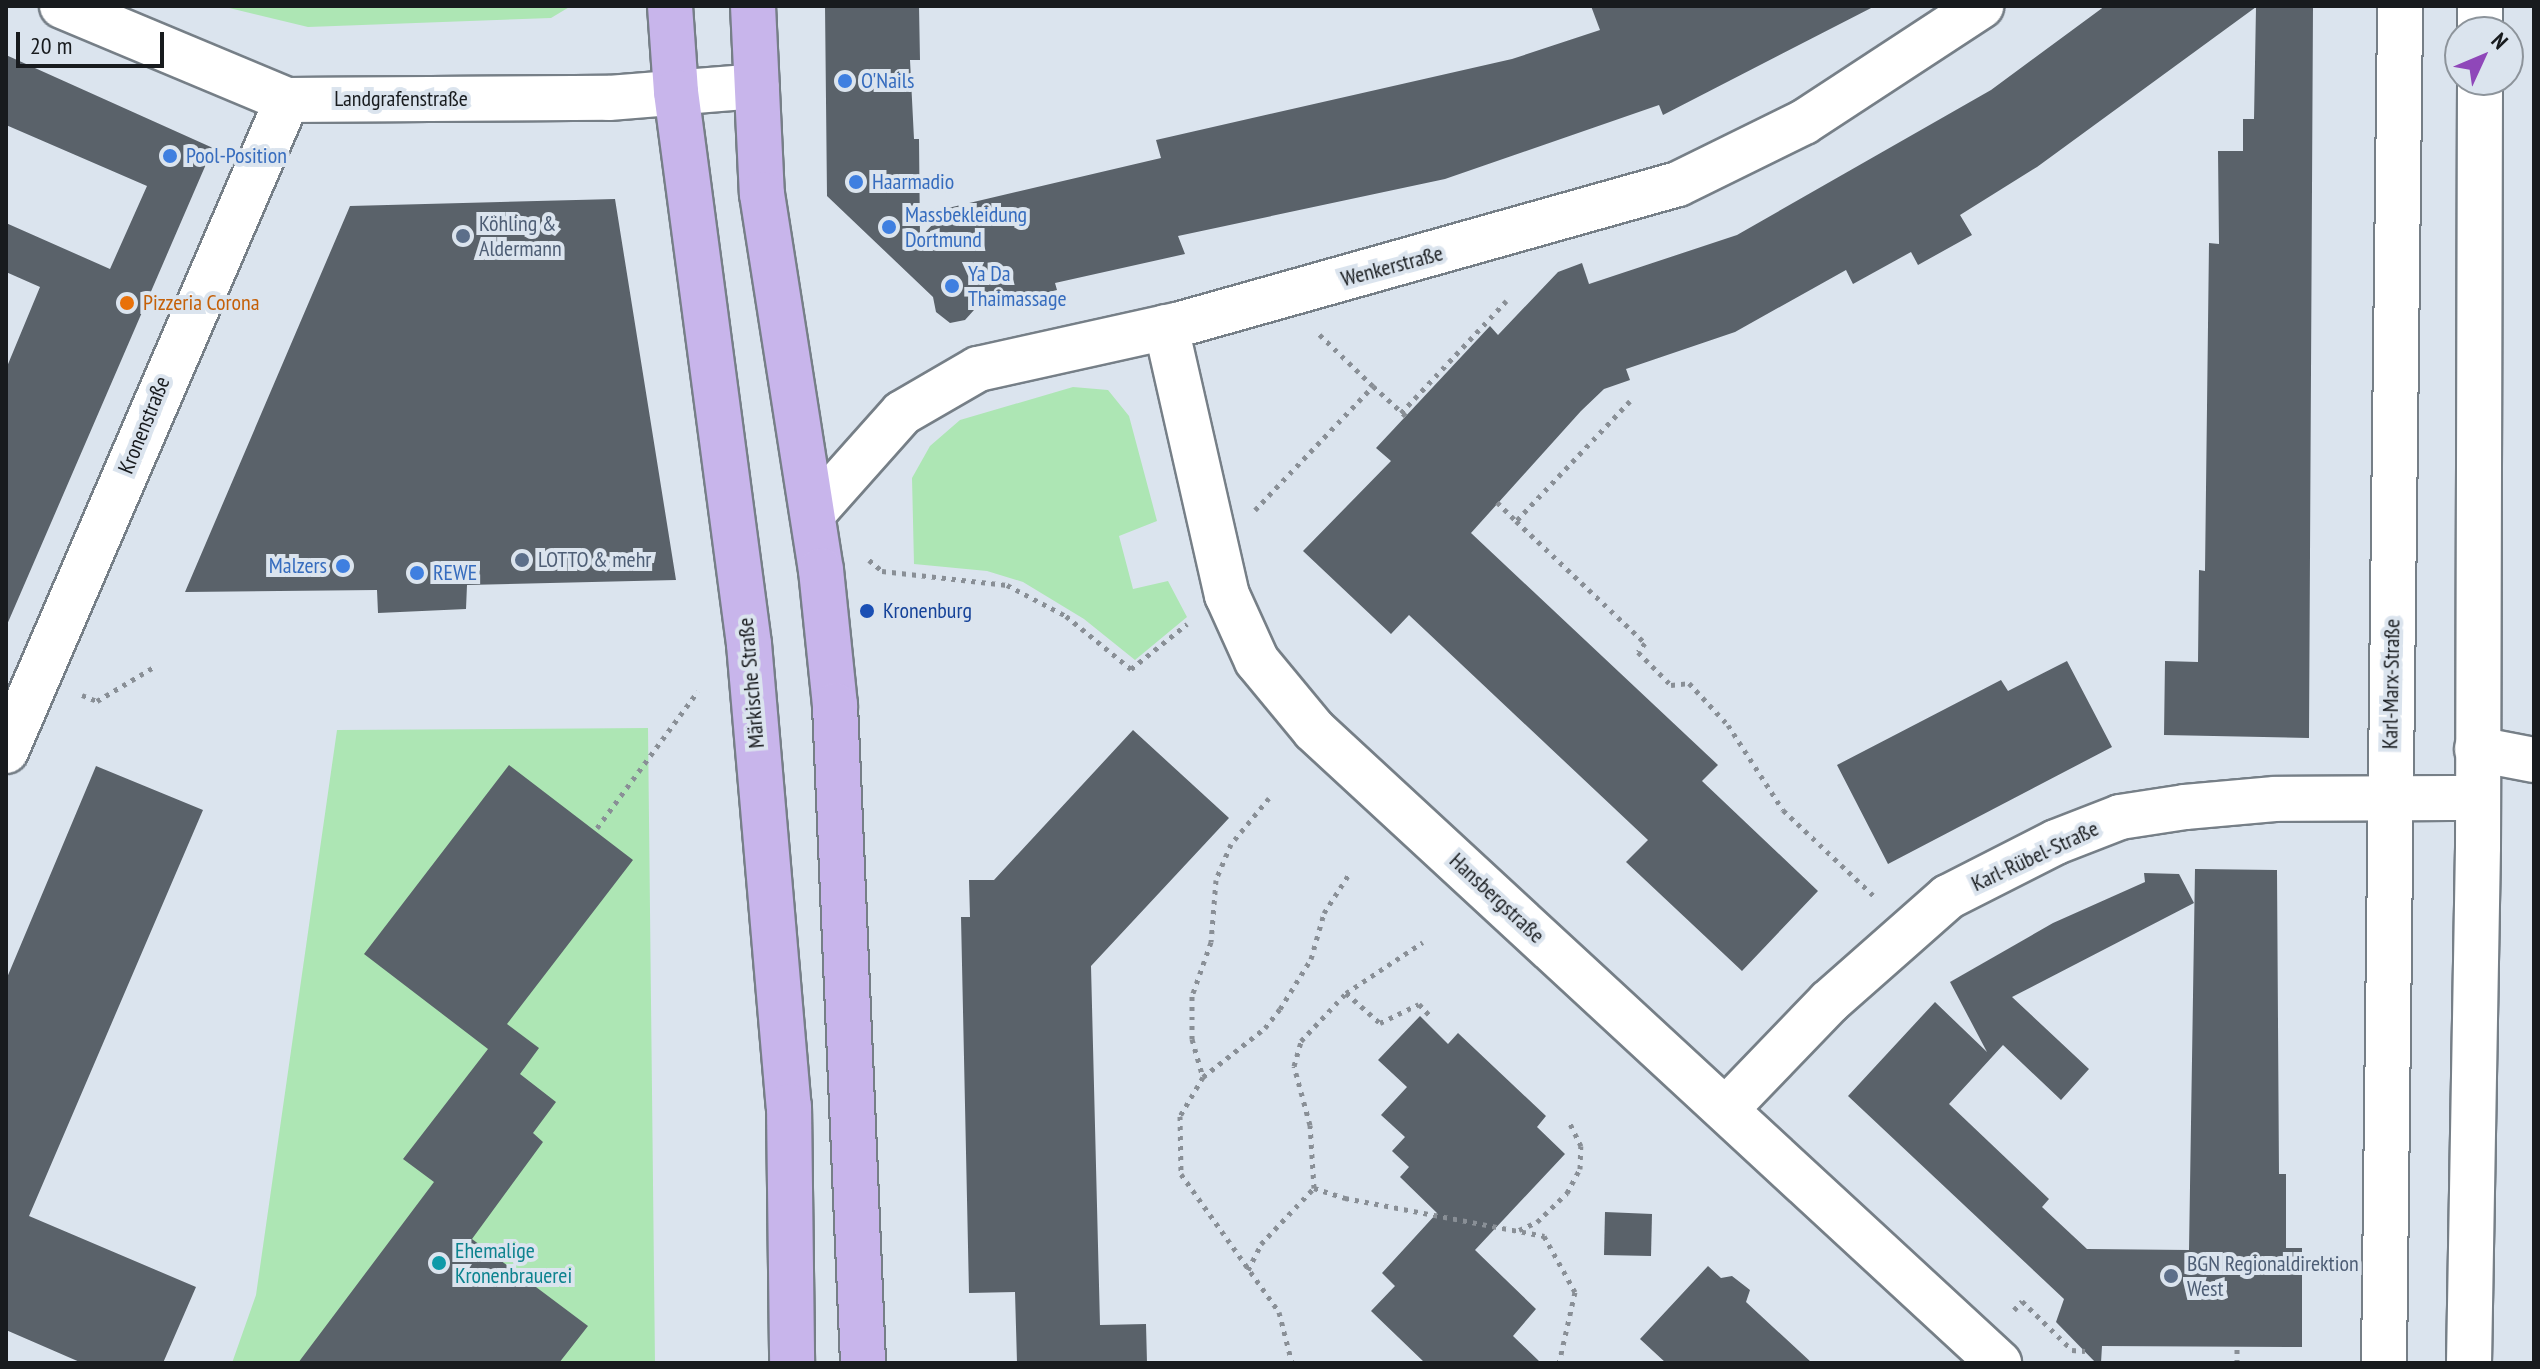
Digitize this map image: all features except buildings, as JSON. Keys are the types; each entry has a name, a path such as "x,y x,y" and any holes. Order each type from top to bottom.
{"main road":[{"name":"Märkische Straße","path":"670,6 676,92 749,644 789,1106 792,1363"},
{"path":"753,6 764,209 813,513 835,705 863,1363"}],"street":[{"name":"Landgrafenstraße","path":"62,6 287,100 609,98 757,86"},
{"name":"Wenkerstraße","path":"813,513 902,413 978,369 1166,327 1280,297 1678,184 1804,122 1981,6"},
{"name":"Karl-Marx-Straße","path":"2384,1363 2400,6"},
{"path":"2469,1363 2478,798 2480,96"},
{"name":"Kronenstraße","path":"6,751 41,676 170,361 287,100"},
{"name":"Hansbergstraße","path":"1166,327 1227,595 1257,661 1314,730 1999,1363"},
{"path":"2477,749 2534,760"},
{"name":"Karl-Rübel-Straße","path":"1726,1109 1829,1002 1948,897 2056,842 2120,817 2275,799 2478,798"}],"path":[{"path":"1280,297 1404,415 1506,301"},
{"path":"1303,460 1373,386"},
{"path":"1516,521 1630,401"},
{"path":"1497,502 1645,643 1638,652 1671,685 1689,683 1728,725 1783,810 1911,930"},
{"path":"882,571 1007,585 1066,616 1131,669 1194,618"},
{"path":"41,676 97,701 154,667"},
{"path":"597,828 698,691"},
{"path":"1203,1077 1192,1039 1192,996 1211,942 1216,880 1231,844 1269,798"},
{"path":"1292,1363 1279,1312 1181,1174 1180,1116 1203,1077 1265,1028 1280,1009 1311,959 1324,913 1349,874"},
{"path":"1247,1271 1261,1244 1314,1188 1310,1125 1294,1066 1301,1041 1346,993 1423,942"},
{"path":"1346,993 1380,1023 1419,1004 1431,1017"},
{"path":"1518,1230 1537,1222 1567,1193 1580,1169 1581,1146 1570,1123"},
{"path":"1314,1188 1345,1198 1544,1236 1575,1292 1561,1362"},
{"path":"2012,1312 2022,1301 2072,1350 2085,1351"},
{"path":"2237,1347 2237,1363"}],"green space":[{"path":"221,6 571,6 551,18 308,27"},
{"path":"1073,387 1108,390 1129,416 1157,521 1119,536 1133,589 1168,581 1187,617 1135,660 1084,619 1023,582 987,571 914,564 912,478 930,446 960,420"},
{"name":"Ehemalige Kronenbrauerei","path":"648,728 655,1363 232,1363 256,1295 337,730"}],"place":[{"name":"O'Nails","path":"845,81"},
{"name":"Pool-Position","path":"170,156"},
{"name":"Haarmadio","path":"856,182"},
{"name":"Massbekleidung Dortmund","path":"889,227"},
{"name":"Köhling & Aldermann","path":"463,236"},
{"name":"Ya Da Thaimassage","path":"952,286"},
{"name":"Pizzeria Corona","path":"127,303"},
{"name":"LOTTO & mehr","path":"522,560"},
{"name":"Malzers","path":"343,566"},
{"name":"REWE","path":"417,573"},
{"name":"Kronenburg","path":"867,611"},
{"name":"Ehemalige Kronenbrauerei","path":"439,1263"},
{"name":"BGN Regionaldirektion West","path":"2171,1276"}]}
